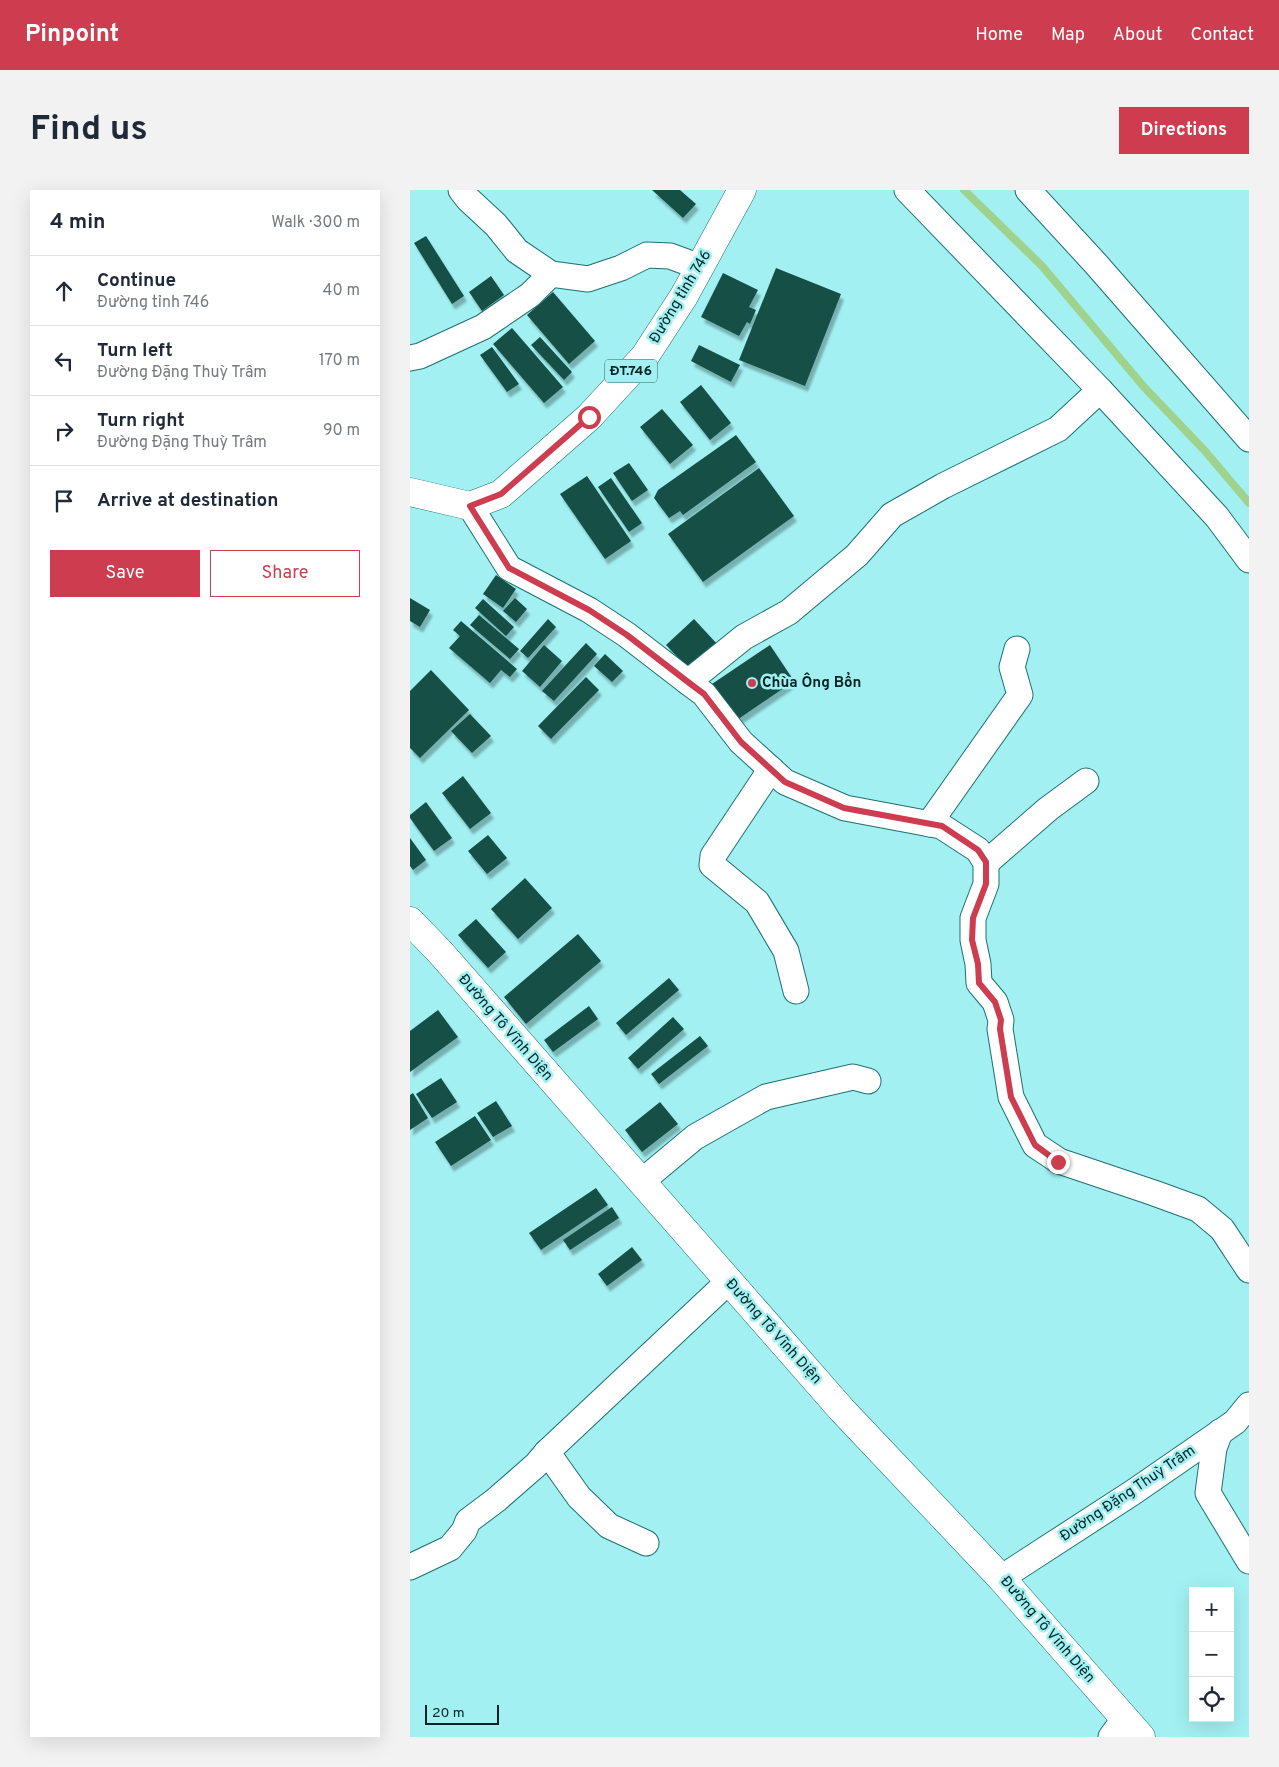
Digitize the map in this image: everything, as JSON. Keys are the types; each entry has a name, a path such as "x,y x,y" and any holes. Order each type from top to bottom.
{"main road":[{"name":"Đường tỉnh 746","path":"470,506 501,494 589,417 645,356 684,296 742,190"},
{"path":"410,492 470,506"},
{"name":"Đường Tô Vĩnh Diện","path":"410,922 440,952 842,1410 1002,1578 1126,1731"}],"street":[{"path":"461,190 468,200 496,224 517,251 551,274 588,279 621,268 647,255 670,256 700,267"},
{"path":"907,190 1100,390 1217,517 1249,560"},
{"path":"1028,190 1096,264 1249,439"},
{"path":"410,358 420,356 482,327 530,295 551,274"},
{"path":"688,682 744,637 789,612 857,555 892,515 943,486 1058,429 1100,390"},
{"path":"470,506 509,568 589,610 627,635 704,694 741,742 785,782 844,808 942,826 978,850 986,862 986,884 973,918 972,940 978,964 979,983 995,1002 1001,1020 1001,1038 1011,1097 1035,1145 1058,1162 1198,1209 1222,1229 1249,1270"},
{"path":"929,824 1020,695 1012,667 1017,649"},
{"path":"771,769 713,856 712,865 757,902 786,951 796,991"},
{"path":"986,862 1048,809 1086,781"},
{"path":"640,1182 695,1138 766,1096 853,1077 868,1082"},
{"path":"410,1567 450,1548 464,1531 468,1521 536,1465 547,1452 728,1282"},
{"name":"Đường Đặng Thuỳ Trâm","path":"1002,1578 1132,1493 1235,1422 1249,1405"},
{"path":"1220,1432 1214,1448 1208,1493 1249,1561"},
{"path":"547,1452 579,1497 609,1526 646,1543"}],"building":[{"path":"652,190 680,190 696,204 683,218"},
{"path":"426,236 464,296 452,304 414,243"},
{"path":"776,268 841,294 805,386 739,360"},
{"path":"723,273 758,290 749,307 756,310 750,324 747,322 739,336 701,317"},
{"path":"491,276 504,295 482,311 469,292"},
{"path":"553,292 595,341 569,364 527,315"},
{"path":"512,328 563,387 544,403 493,344"},
{"path":"540,337 572,372 564,380 531,345"},
{"path":"699,345 740,365 731,382 691,361"},
{"path":"492,347 519,384 507,392 480,355"},
{"path":"701,385 731,423 710,440 680,402"},
{"path":"662,409 693,445 670,464 640,427"},
{"path":"736,435 756,462 683,515 680,511 669,518 654,498 658,490"},
{"path":"629,463 648,490 632,501 613,473"},
{"path":"759,468 794,516 703,582 668,534"},
{"path":"587,476 631,541 605,559 560,494"},
{"path":"611,478 642,523 629,532 598,487"},
{"path":"496,575 516,589 503,608 483,594"},
{"path":"410,598 430,610 420,627 410,621"},
{"path":"515,598 527,609 516,622 503,611"},
{"path":"483,599 514,627 506,636 475,608"},
{"path":"479,615 519,649 510,659 470,625"},
{"path":"548,619 556,627 528,658 520,651"},
{"path":"694,619 718,645 690,670 666,645"},
{"path":"461,621 517,669 510,677 501,670 490,683 449,648 460,636 453,630"},
{"path":"586,643 597,654 554,701 542,691"},
{"path":"544,645 562,661 540,687 522,671"},
{"name":"Chùa Ông Bổn","path":"770,645 794,681 734,722 709,686"},
{"path":"605,654 623,671 612,682 594,666"},
{"path":"431,670 469,710 420,758 410,748 410,691"},
{"path":"586,677 599,690 551,739 538,726"},
{"path":"470,714 491,736 472,753 451,731"},
{"path":"463,776 491,813 470,829 442,793"},
{"path":"426,802 452,838 434,851 410,818 410,815"},
{"path":"488,835 507,858 487,874 468,851"},
{"path":"410,838 426,860 413,870 410,866"},
{"path":"525,878 552,908 518,939 491,909"},
{"path":"476,919 506,952 488,968 458,935"},
{"path":"578,934 601,961 526,1024 504,997"},
{"path":"669,978 679,990 626,1035 616,1023"},
{"path":"589,1006 598,1019 553,1052 544,1040"},
{"path":"438,1010 458,1037 410,1072 410,1031"},
{"path":"673,1017 684,1029 638,1069 628,1058"},
{"path":"700,1036 708,1046 659,1084 651,1074"},
{"path":"441,1078 457,1102 432,1118 416,1094"},
{"path":"413,1093 428,1118 410,1130 410,1095"},
{"path":"496,1101 512,1126 493,1137 477,1113"},
{"path":"660,1102 678,1124 642,1152 625,1130"},
{"path":"475,1116 491,1140 451,1166 435,1142"},
{"path":"596,1188 608,1205 541,1250 529,1233"},
{"path":"612,1207 619,1218 570,1250 563,1240"},
{"path":"632,1247 642,1260 607,1286 598,1274"}],"waterway":[{"path":"964,190 1042,266 1144,387 1205,451 1249,503"}],"place":[{"name":"Chùa Ông Bổn","path":"752,683"}],"route":[{"path":"589,417 501,494 470,506 509,568 589,610 627,635 704,694 741,742 785,782 844,808 942,826 978,850 986,862 986,884 973,918 972,940 978,964 979,983 995,1002 1001,1020 1000,1029 1011,1097 1035,1145 1058,1162"}]}
